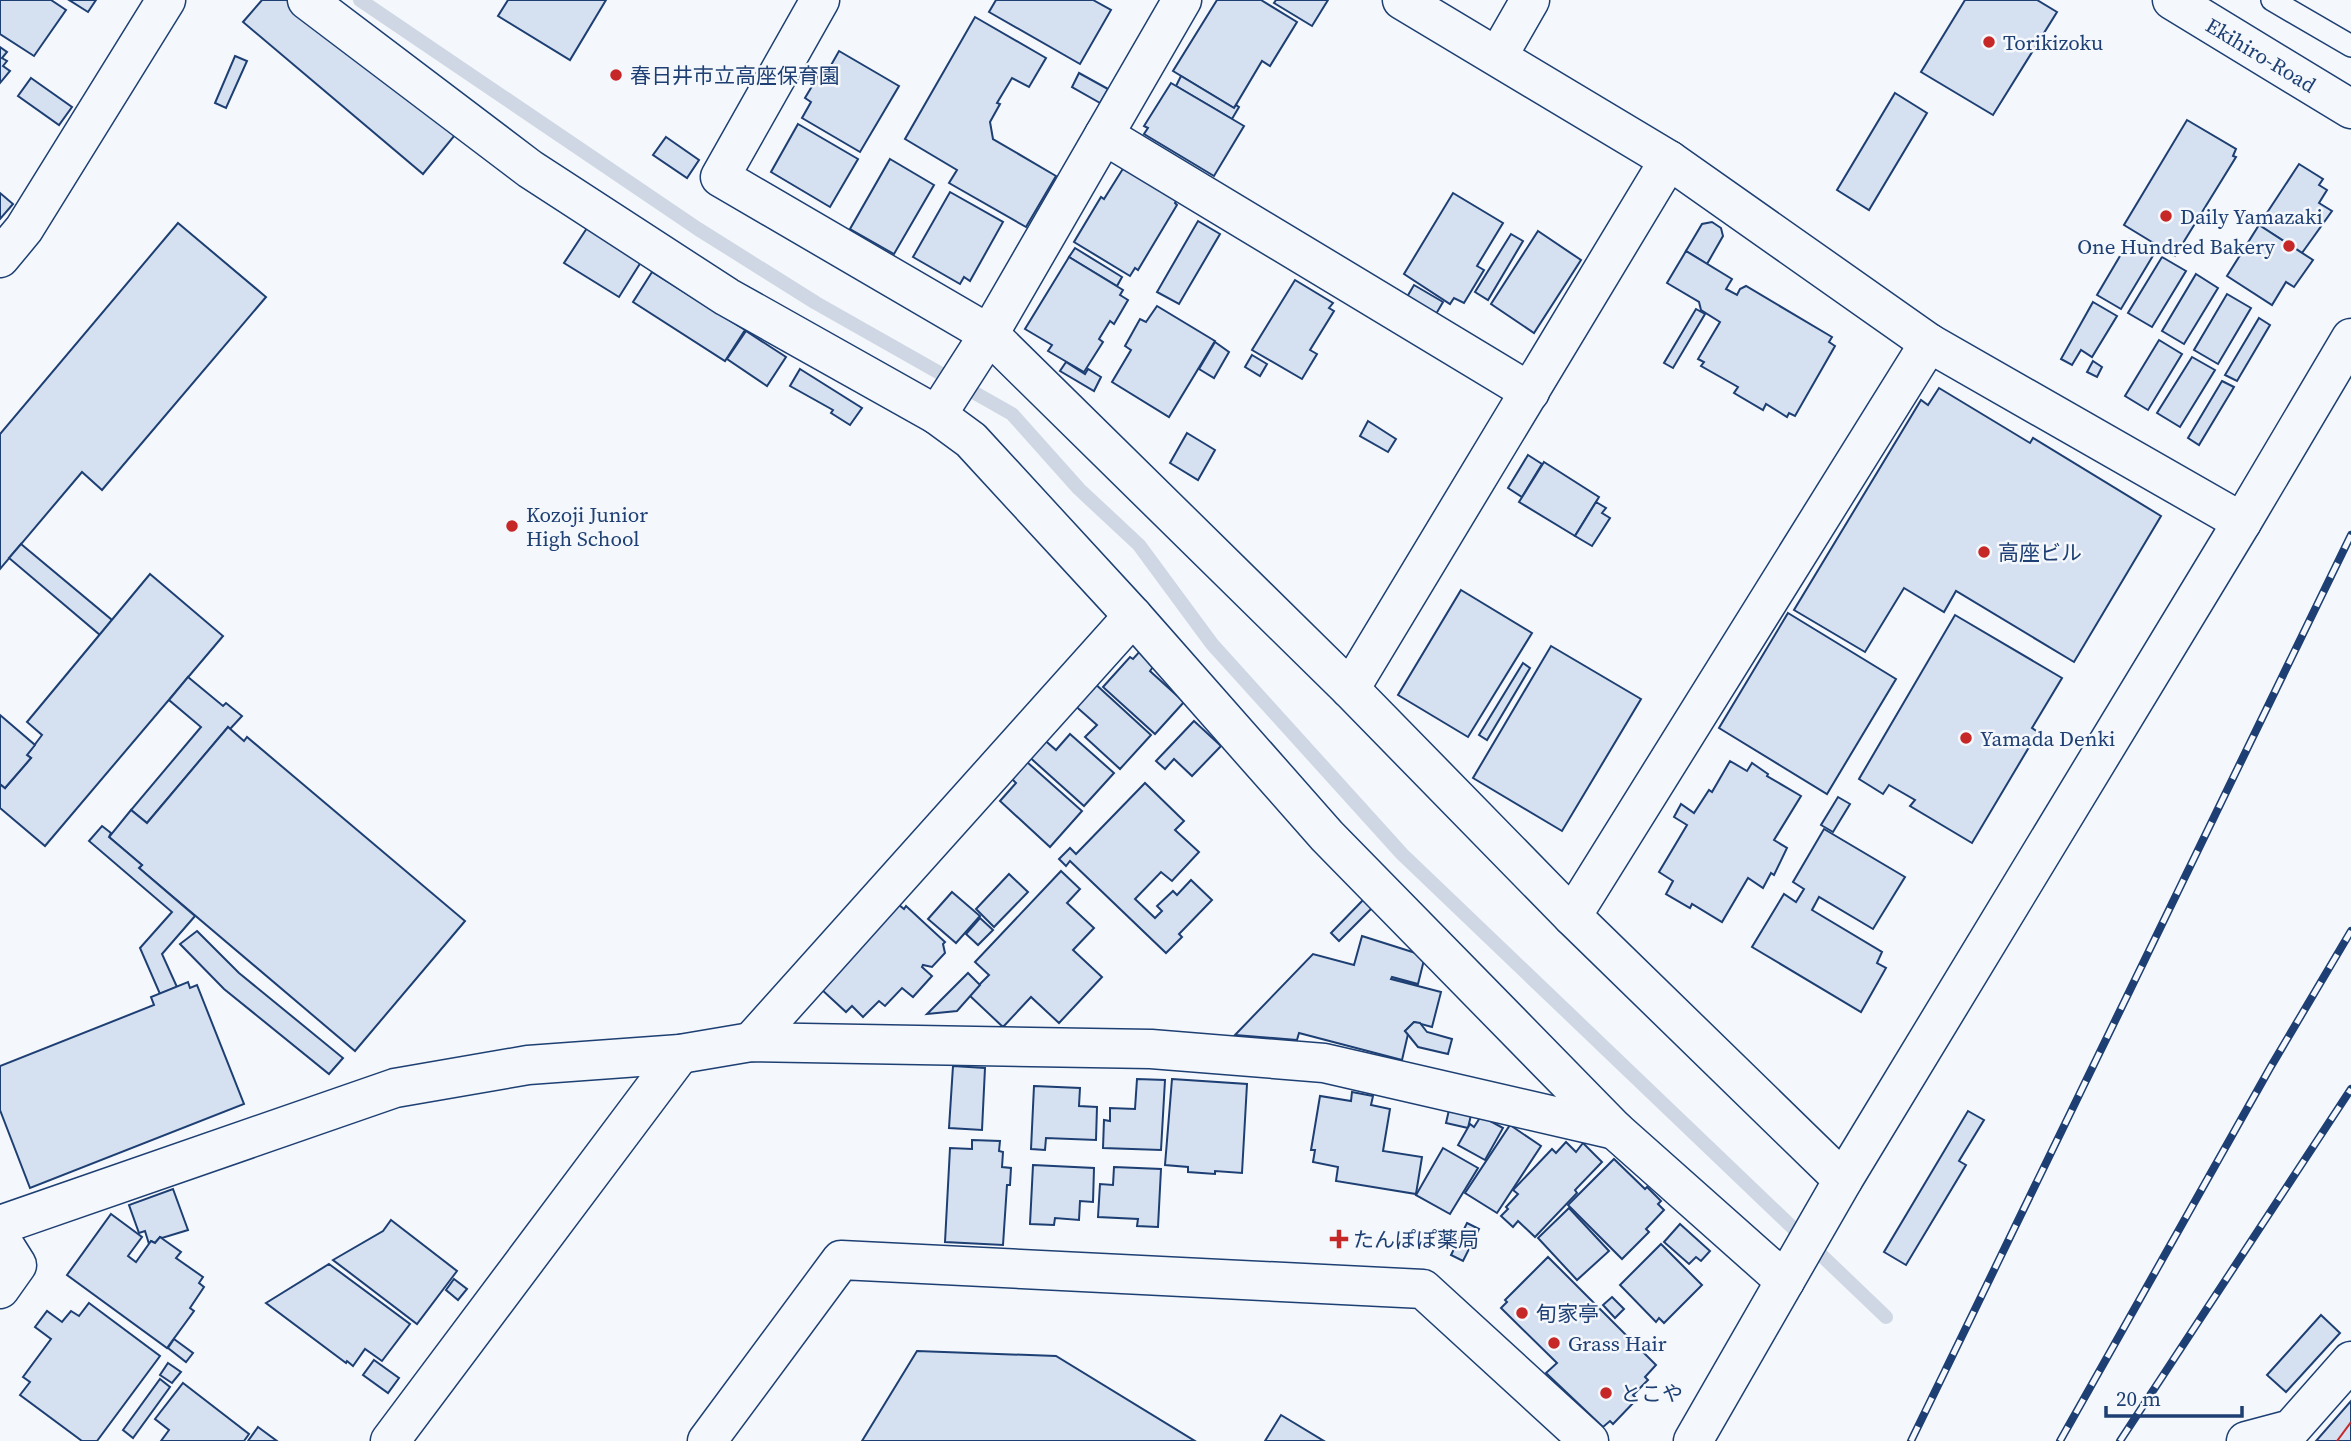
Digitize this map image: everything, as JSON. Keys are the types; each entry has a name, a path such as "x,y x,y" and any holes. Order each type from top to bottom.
{"street":[{"path":"0,258 24,229 166,0"},
{"path":"307,0 530,169 727,298 937,415 971,440 1133,616 1327,836 1615,1130 1790,1274"},
{"path":"820,0 720,177 983,342 1350,689 1572,916 1843,1180"},
{"path":"937,415 983,342 1182,0"},
{"path":"1402,0 1669,160 1929,343 2242,522"},
{"path":"1498,56 1530,0"},
{"name":"Ekihiro-Road","path":"2172,0 2351,109"},
{"path":"1104,135 1530,392"},
{"path":"1350,689 1669,160"},
{"path":"1693,1441 1843,1180 2351,338"},
{"path":"1572,916 1929,343"},
{"path":"751,1042 1133,616"},
{"path":"0,1226 395,1088 528,1065 680,1054 751,1042 1151,1049 1324,1063 1615,1130"},
{"path":"390,1441 680,1054"},
{"path":"0,1238 17,1265 0,1289"},
{"path":"707,1441 841,1260 1423,1289 1589,1441"},
{"path":"2246,1441 2291,1429 2351,1361"}],"lane":[{"path":"2272,0 2306,9 2351,46"}],"building":[{"path":"0,0 51,0 66,10 34,56 0,34"},
{"path":"69,0 96,0 88,12"},
{"path":"262,0 287,0 300,8 455,135 423,174 243,22"},
{"path":"508,0 606,0 570,60 498,16"},
{"path":"996,0 1093,0 1111,10 1080,64 989,12"},
{"path":"1217,0 1261,0 1297,22 1270,66 1262,61 1234,108 1173,71"},
{"path":"1276,0 1328,0 1312,26 1274,3"},
{"name":"Torikizoku","path":"1965,0 2037,0 2057,12 1993,115 1921,72"},
{"path":"975,17 1046,58 1029,87 1012,78 997,103 1000,104 990,122 993,139 1056,176 1026,227 949,183 957,170 905,139"},
{"path":"0,47 7,52 2,58 7,61 3,66 10,71 0,83"},
{"path":"839,51 899,86 860,152 802,118 811,102 805,98 821,71 826,74"},
{"path":"235,56 247,61 226,108 215,103"},
{"path":"1079,73 1108,89 1100,103 1072,87"},
{"path":"1181,76 1234,108 1236,105 1239,107 1232,119 1176,86"},
{"path":"31,78 72,107 59,125 18,96"},
{"path":"1171,83 1244,126 1214,176 1144,134 1148,128 1144,126"},
{"path":"1895,93 1927,113 1869,210 1837,190"},
{"path":"2187,120 2236,149 2233,156 2236,157 2175,256 2124,225"},
{"path":"798,124 858,159 830,207 771,172"},
{"path":"666,137 699,160 687,178 653,155"},
{"path":"890,159 934,185 894,254 850,229"},
{"path":"2299,164 2323,179 2319,185 2327,190 2319,203 2332,211 2302,253 2259,225"},
{"path":"1124,167 1177,199 1177,205 1138,270 1135,268 1130,276 1074,242 1101,197 1104,199"},
{"path":"950,192 1003,222 970,281 964,277 960,284 913,257"},
{"path":"0,193 13,204 0,219"},
{"path":"1453,193 1503,223 1477,266 1484,270 1464,303 1454,298 1450,304 1404,274"},
{"path":"1198,221 1220,234 1179,304 1157,292"},
{"path":"1712,222 1721,228 1723,236 1707,264 1686,251 1702,224"},
{"path":"178,223 266,297 102,490 82,472 0,569 0,434"},
{"path":"2259,225 2313,260 2294,287 2286,282 2272,305 2227,276"},
{"path":"587,228 641,262 619,297 564,263"},
{"path":"1538,231 1581,260 1534,333 1491,304"},
{"path":"1511,234 1523,241 1488,300 1475,292"},
{"path":"2130,239 2154,254 2121,309 2097,295"},
{"path":"1075,248 1122,277 1117,286 1069,257"},
{"path":"1686,251 1732,279 1726,289 1737,295 1740,289 1746,286 1832,337 1829,342 1835,346 1795,416 1789,413 1787,417 1766,404 1763,410 1734,393 1738,387 1701,366 1704,362 1698,359 1720,322 1701,310 1699,302 1667,283"},
{"path":"1069,257 1123,290 1120,295 1128,300 1114,324 1110,321 1099,339 1103,342 1084,372 1048,351 1052,345 1025,329"},
{"path":"2162,257 2186,271 2152,327 2128,313"},
{"path":"652,272 745,330 725,361 633,302"},
{"path":"2196,274 2218,288 2184,344 2162,331"},
{"path":"1295,280 1333,303 1329,308 1334,311 1310,350 1317,354 1302,379 1252,350"},
{"path":"1414,285 1443,302 1436,314 1407,297"},
{"path":"2227,294 2251,308 2218,364 2194,350"},
{"path":"2093,302 2117,316 2092,357 2081,350 2072,365 2061,359"},
{"path":"1157,306 1215,341 1169,417 1112,382 1131,350 1125,346 1140,319 1146,322"},
{"path":"1696,309 1705,314 1673,368 1664,363"},
{"path":"2259,318 2270,325 2237,381 2225,375"},
{"path":"746,331 786,357 767,386 727,359"},
{"path":"2159,340 2182,354 2148,410 2125,396"},
{"path":"1215,342 1229,352 1214,378 1199,369"},
{"path":"1252,355 1267,364 1260,376 1245,367"},
{"path":"2192,357 2215,370 2180,427 2157,413"},
{"path":"2093,361 2102,367 2097,377 2087,372"},
{"path":"1066,362 1085,374 1088,369 1101,377 1094,391 1060,371"},
{"path":"800,369 862,408 850,425 831,413 833,410 790,386"},
{"path":"2222,381 2234,387 2199,445 2188,438"},
{"name":"高座ビル","path":"1939,388 2030,443 2033,438 2161,516 2074,662 1956,591 1944,612 1904,588 1865,652 1794,610 1921,400 1928,405"},
{"path":"1368,421 1396,439 1388,452 1360,436"},
{"path":"1187,433 1215,450 1198,480 1170,463"},
{"path":"1528,455 1542,464 1522,497 1508,488"},
{"path":"1544,462 1599,497 1575,536 1519,502"},
{"path":"1596,502 1606,508 1602,513 1610,518 1592,546 1575,536"},
{"path":"21,544 112,620 100,635 9,558"},
{"path":"150,574 223,636 45,846 0,808 0,784 5,788 31,758 27,755 42,735 27,722"},
{"path":"1461,590 1532,633 1468,737 1398,695"},
{"path":"1788,613 1896,679 1827,794 1719,728"},
{"path":"1955,615 2062,678 2032,728 2038,732 1972,843 1910,806 1915,800 1889,785 1883,794 1859,779"},
{"path":"1551,646 1641,699 1562,831 1473,778"},
{"path":"1141,650 1153,667 1150,671 1184,702 1155,734 1103,687 1130,657 1133,659"},
{"path":"1523,663 1530,668 1487,740 1479,735"},
{"path":"188,677 223,706 226,703 242,716 230,729 228,727 147,823 131,810 201,727 169,700"},
{"path":"1092,681 1151,735 1120,769 1085,737 1097,725 1072,703"},
{"path":"0,715 35,745 27,755 31,758 5,788 0,784"},
{"path":"1194,721 1221,746 1192,776 1174,759 1165,769 1156,761"},
{"path":"228,727 244,741 247,737 465,921 355,1051 139,868 142,865 109,837 131,810 147,823"},
{"path":"1070,734 1114,773 1084,806 1026,754 1041,737 1056,750"},
{"path":"1730,761 1747,771 1752,763 1768,774 1767,776 1801,796 1774,840 1787,848 1774,875 1771,873 1763,888 1748,878 1722,922 1692,904 1690,908 1666,894 1673,881 1659,872 1687,825 1674,817 1681,804 1694,813 1709,790 1712,792"},
{"path":"1027,762 1082,811 1050,847 1000,801 1016,783 1012,779"},
{"path":"1145,783 1184,821 1175,830 1199,852 1172,881 1161,872 1135,899 1155,918 1162,911 1157,906 1173,891 1177,895 1191,880 1212,900 1179,934 1182,937 1166,953 1070,861 1066,866 1059,859 1070,848 1076,854"},
{"path":"1838,797 1850,804 1833,832 1821,825"},
{"path":"102,826 111,833 109,837 142,865 139,868 195,916 162,954 177,987 160,994 140,948 172,912 89,841"},
{"path":"1824,829 1905,877 1873,929 1819,897 1812,910 1882,952 1877,963 1886,968 1861,1012 1752,947 1784,894 1796,902 1804,889 1793,882"},
{"path":"1061,871 1080,889 1067,903 1094,928 1073,950 1102,977 1059,1023 1031,997 1003,1027 969,995 989,975 975,962"},
{"path":"1009,874 1028,892 994,927 976,909"},
{"path":"952,892 980,916 956,943 928,919"},
{"path":"1365,898 1374,906 1339,941 1331,933"},
{"path":"893,900 904,909 906,906 945,942 945,953 932,967 923,965 932,976 913,997 902,988 885,1006 879,1001 863,1017 852,1006 846,1012 821,989"},
{"path":"980,918 993,930 978,945 966,934"},
{"path":"197,931 239,973 343,1058 329,1074 224,989 180,944"},
{"path":"1362,936 1425,956 1418,984 1392,977 1391,979 1441,992 1432,1027 1414,1022 1405,1031 1408,1034 1402,1060 1299,1033 1297,1040 1235,1035 1313,954 1354,965"},
{"path":"968,973 980,985 957,1011 927,1014"},
{"path":"188,982 190,988 197,985 244,1104 30,1188 0,1110 0,1066 154,1005 151,997"},
{"path":"1414,1022 1420,1023 1427,1032 1452,1039 1448,1054 1418,1047 1405,1031"},
{"path":"953,1066 985,1068 982,1130 949,1128"},
{"path":"1137,1079 1165,1080 1161,1150 1103,1148 1104,1120 1110,1121 1110,1108 1135,1109"},
{"path":"1172,1079 1247,1084 1242,1173 1188,1172 1188,1167 1165,1165"},
{"path":"1034,1086 1080,1088 1079,1106 1097,1107 1096,1140 1046,1138 1045,1150 1031,1149"},
{"path":"1352,1092 1373,1096 1371,1105 1390,1109 1383,1151 1422,1157 1416,1194 1336,1181 1338,1167 1313,1162 1315,1150 1311,1150 1320,1096 1351,1101"},
{"path":"1449,1110 1471,1115 1468,1128 1446,1123"},
{"path":"1968,1111 1984,1120 1959,1161 1966,1165 1906,1265 1884,1252"},
{"path":"1481,1116 1503,1128 1485,1160 1458,1145 1470,1124 1474,1127"},
{"path":"1510,1125 1541,1146 1497,1213 1465,1193"},
{"path":"972,1140 1000,1141 999,1151 1003,1152 1002,1167 1011,1168 1010,1185 1007,1185 1003,1245 945,1242 950,1148 972,1149"},
{"path":"1566,1142 1576,1152 1583,1143 1602,1162 1535,1237 1518,1221 1513,1227 1501,1216 1518,1194 1513,1190 1552,1149 1556,1153"},
{"path":"1443,1148 1478,1168 1450,1214 1416,1195"},
{"path":"1614,1159 1661,1201 1658,1204 1664,1210 1646,1229 1649,1232 1622,1259 1568,1205"},
{"path":"1033,1165 1094,1168 1093,1202 1080,1201 1079,1220 1055,1218 1054,1225 1030,1224"},
{"path":"1114,1167 1161,1169 1158,1227 1137,1226 1138,1219 1098,1217 1100,1184 1113,1185"},
{"path":"173,1189 188,1230 160,1237 155,1243 151,1241 149,1244 145,1231 139,1233 129,1205"},
{"path":"1569,1208 1609,1251 1577,1280 1538,1238"},
{"path":"111,1214 142,1237 128,1256 136,1262 151,1241 155,1243 160,1237 181,1252 176,1258 203,1277 199,1283 204,1287 190,1308 194,1311 167,1348 67,1275"},
{"path":"391,1220 457,1271 417,1324 333,1260 383,1231"},
{"path":"1467,1223 1479,1229 1463,1261 1451,1255"},
{"path":"1680,1224 1710,1251 1701,1261 1696,1257 1689,1264 1664,1242"},
{"path":"1661,1244 1702,1285 1664,1323 1659,1318 1656,1322 1620,1285"},
{"path":"1548,1257 1656,1365 1645,1377 1648,1380 1633,1395 1637,1399 1613,1424 1610,1421 1603,1427 1546,1373 1557,1363 1501,1308 1507,1302 1505,1300"},
{"path":"329,1264 410,1324 382,1361 365,1349 353,1366 347,1361 346,1363 266,1303"},
{"path":"454,1279 467,1289 458,1300 446,1290"},
{"path":"1612,1297 1624,1309 1615,1318 1603,1305"},
{"path":"89,1303 160,1356 97,1441 82,1441 20,1395 30,1382 23,1377 51,1339 35,1327 47,1311 62,1322 71,1311 79,1316"},
{"path":"2321,1315 2340,1333 2286,1392 2267,1375"},
{"path":"174,1339 193,1353 186,1362 168,1348"},
{"path":"917,1351 1056,1356 1195,1441 862,1441"},
{"path":"374,1360 399,1378 388,1393 363,1375"},
{"path":"168,1363 181,1372 172,1383 160,1375"},
{"path":"160,1379 170,1387 133,1438 123,1430"},
{"path":"183,1383 249,1434 244,1441 161,1441 169,1430 155,1419"},
{"path":"2351,1401 2351,1441 2316,1441"},
{"path":"1281,1415 1324,1441 1265,1441"},
{"path":"258,1427 277,1441 248,1441"}],"waterway":[{"path":"360,0 698,229 816,303 1012,414 1079,489 1139,545 1212,644 1402,854 1886,1317"}],"railway":[{"path":"1911,1441 2351,535"},
{"path":"2060,1441 2270,1068 2351,931"},
{"path":"2120,1441 2351,1089"}],"power":[{"path":"2337,1441 2351,1422"}],"place":[{"name":"Torikizoku","path":"1989,42"},
{"name":"春日井市立高座保育園","path":"616,75"},
{"name":"Daily Yamazaki","path":"2166,216"},
{"name":"One Hundred Bakery","path":"2289,246"},
{"name":"Kozoji Junior High School","path":"512,526"},
{"name":"高座ビル","path":"1984,552"},
{"name":"Yamada Denki","path":"1966,738"},
{"name":"たんぽぽ薬局","path":"1339,1239"},
{"name":"旬家亭","path":"1522,1313"},
{"name":"Grass Hair","path":"1554,1343"},
{"name":"とこや","path":"1606,1393"}]}
